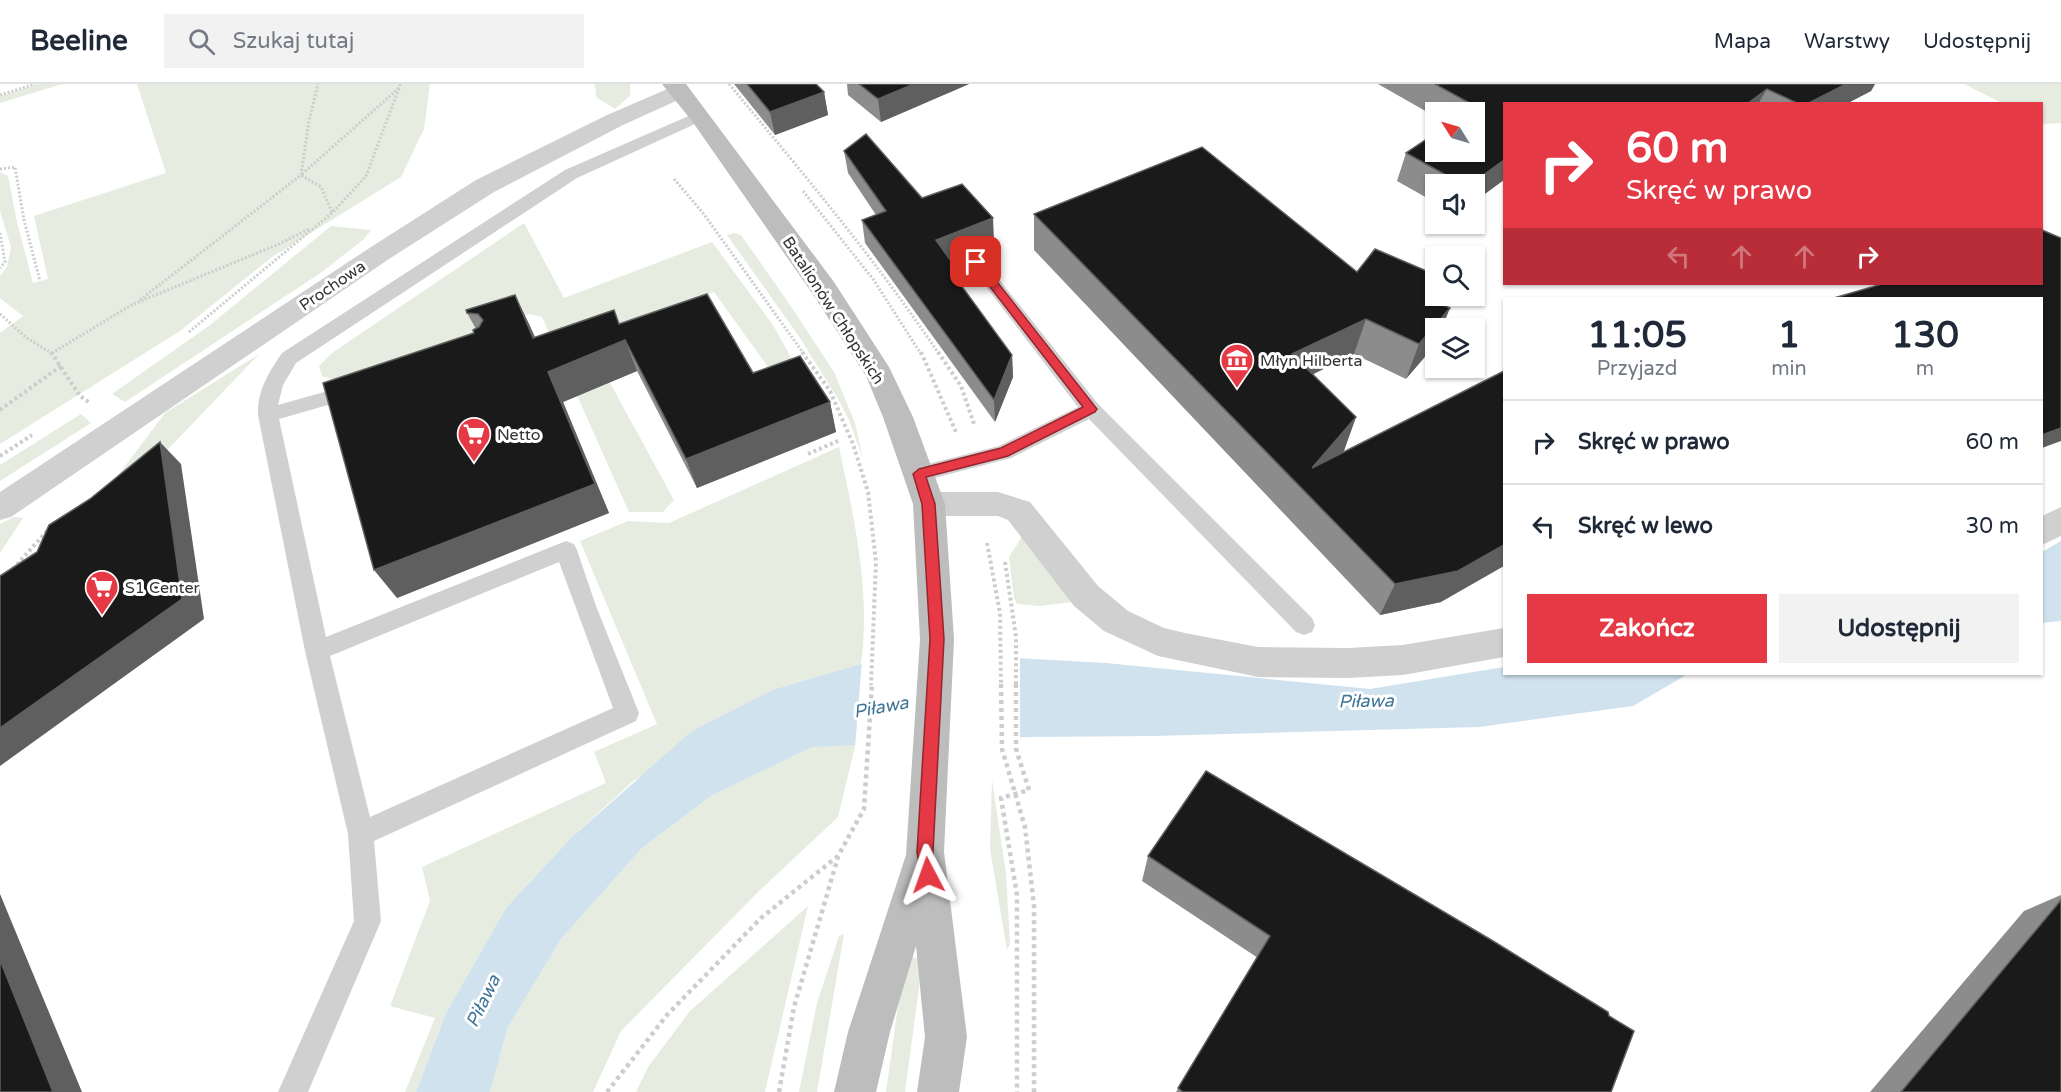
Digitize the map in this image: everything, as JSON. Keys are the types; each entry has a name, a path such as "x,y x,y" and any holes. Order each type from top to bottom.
{"main road":[{"name":"Batalionów Chłopskich","path":"677,87 824,289 879,374 898,417 924,489 937,639 925,852 946,1037 938,1092"},
{"name":"Batalionów Chłopskich","path":"855,1092 869,1032 925,852"}],"street":[{"name":"Prochowa","path":"0,508 380,253 485,186 677,87"},
{"path":"924,489 998,504 1019,511 1086,596 1116,621 1158,641 1258,662 1348,663 1403,660 1503,643"},
{"path":"2043,531 2061,520"}],"lane":[{"path":"293,1092 318,1041 368,921 362,834 317,651 268,415 267,405 278,374 289,358 571,174 639,141 700,116"},
{"path":"976,262 1091,409 1304,625"},
{"path":"268,415 376,384"},
{"path":"924,489 1091,409"},
{"path":"317,651 566,550 585,606 627,713 362,834"}],"path":[{"path":"0,95 35,84"},
{"path":"301,175 318,84"},
{"path":"729,84 809,180 906,305 961,386 977,434"},
{"path":"52,352 134,304 301,175 373,114 400,86"},
{"path":"180,338 333,212 366,176 400,86"},
{"path":"0,169 15,167 24,220 39,281"},
{"path":"301,175 321,187 333,212"},
{"path":"674,179 703,213 830,391 853,444 868,492 876,562 869,752 864,809 838,856 794,1007 779,1092"},
{"path":"134,304 279,244 307,231 333,212"},
{"path":"0,233 5,262 0,268"},
{"path":"0,314 27,338 52,352 80,396"},
{"path":"0,410 61,366"},
{"path":"78,407 97,395"},
{"path":"0,456 39,431"},
{"path":"808,454 840,440"},
{"path":"986,535 1000,613 1002,749 1025,827 1034,906 1034,1092"},
{"path":"1004,556 1016,637 1016,749 1029,789 1001,798 1017,895 1017,1092"},
{"path":"607,1092 667,1015 761,918 838,856"}],"shaded area":[{"path":"38,84 62,84 0,103 0,96"},
{"path":"137,84 430,84 424,129 401,177 272,257 180,331 0,444 0,333 23,316 0,298 0,276 7,267 11,247 0,211 0,172 8,176 33,283 48,279 34,216 166,173"},
{"path":"595,84 630,84 630,96 615,109 596,97"},
{"path":"1964,84 2061,84 2061,123 2043,124 2043,102 2000,102"},
{"path":"524,223 564,298 712,242 773,325 799,372 778,381 714,292 585,337 674,500 663,512 629,512 542,317 529,314 355,376 331,379 322,376 319,366 332,353"},
{"path":"331,226 371,230 364,239 322,272 125,402 112,394 210,325"},
{"path":"734,233 741,235 834,372 855,423 863,459 849,420 838,399 798,335 727,235"},
{"path":"259,354 109,511 92,510 165,413"},
{"path":"81,414 91,423 0,481 0,465"},
{"path":"839,447 855,528 862,582 864,637 861,664 775,689 632,782 571,838 506,908 446,1013 416,1092 405,1092 435,1018 390,1006 430,901 422,867 606,783 594,752 657,724 580,541 628,521 669,523"},
{"path":"14,517 23,518 0,553 0,524"},
{"path":"1025,532 1072,602 1040,606 1017,604 1014,598 1009,557"},
{"path":"856,742 838,817 760,890 621,1031 593,1092 490,1092 508,1027 561,939 641,849 711,796 812,747"},
{"path":"992,780 1006,874 1010,944 1007,950 990,849"},
{"path":"808,906 765,1092 636,1092 648,1067 690,1011"},
{"path":"844,934 817,1092 799,1092 817,1003 839,936"},
{"path":"911,957 918,958 922,965 905,1092 886,1092 904,963"}],"water":[{"path":"2061,541 2061,621 2043,623 2043,551"},
{"name":"Piława","path":"1015,658 1106,663 1370,689 1503,667 1503,675 1686,675 1633,706 1479,727 1029,737 812,747 711,796 641,849 561,939 508,1027 490,1092 416,1092 446,1013 506,908 571,838 692,731 775,689 861,664"}],"pier":[{"path":"1020,655 1020,741 855,748 862,661"}],"building":[{"path":"747,84 816,84 824,92 770,112"},
{"path":"859,84 914,84 878,99"},
{"path":"1435,84 1846,84 1811,102 1795,102 1767,89 1750,102 1503,102 1503,161 1485,174 1444,174 1406,153 1425,140 1425,162 1485,162 1485,102 1468,102"},
{"path":"866,134 922,198 962,184 993,218 936,240 958,271 955,277 1012,355 994,400 862,220 886,211 844,151"},
{"path":"1202,147 1357,272 1375,249 1425,270 1425,306 1450,308 1441,318 1425,318 1425,337 1419,344 1366,319 1292,354 1356,417 1312,468 1503,372 1503,546 1458,571 1395,584 1034,214"},
{"path":"2043,230 2061,238 2061,428 2043,435 2043,297 1837,297 1879,285 2043,285"},
{"path":"707,294 753,373 800,356 830,402 686,459 625,340 548,372 595,484 374,570 323,383 474,333 473,330 479,327 483,320 478,314 467,313 466,310 515,295 533,338 614,310 619,324"},
{"name":"S1 Center","path":"160,442 182,599 0,728 0,576 37,552 49,525 90,499"},
{"path":"1206,771 1493,941 1608,1012 1609,1016 1634,1031 1611,1092 1183,1092 1178,1088 1270,936 1148,856"},
{"path":"2061,900 2061,1092 1901,1092"},
{"path":"0,960 53,1092 0,1092"}],"place":[{"name":"Młyn Hilberta","path":"1237,389"},
{"name":"Netto","path":"474,463"},
{"name":"S1 Center","path":"102,616"}],"route":[{"path":"928,875 925,852 937,639 929,504 919,474 1004,452 1091,409 976,262"}]}
